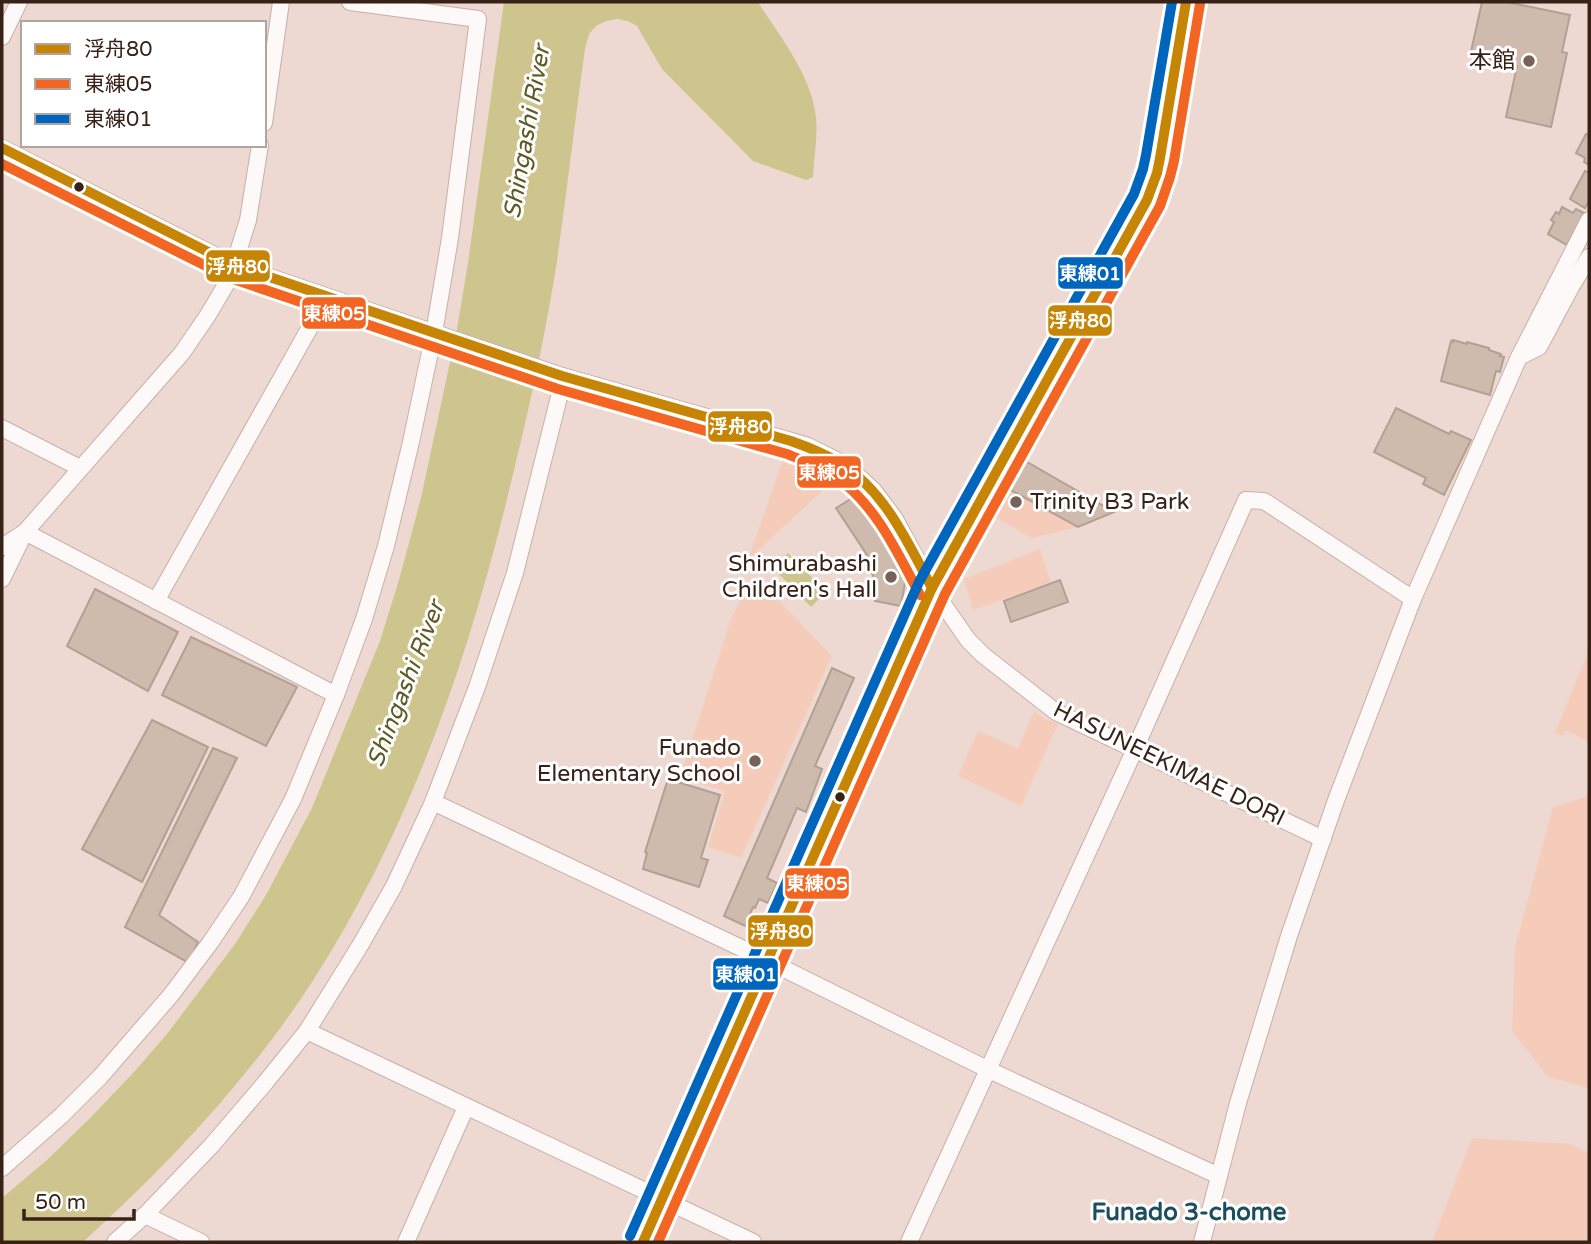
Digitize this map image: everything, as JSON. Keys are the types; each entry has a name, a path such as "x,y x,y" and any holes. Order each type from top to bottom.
{"main road":[{"path":"643,1242 933,588 1147,200 1160,158 1186,2"}],"street":[{"path":"2,37 19,2"},
{"path":"266,109 281,2"},
{"path":"2,1168 100,1077 171,995 211,943 241,897 293,799 336,695 364,619 386,546 438,334 478,19 382,4 350,2"},
{"path":"2,579 25,532 182,353 208,315 231,276 248,220 260,147"},
{"path":"2,148 234,265 438,334"},
{"path":"1202,1242 1238,1103 1289,936 1413,599 1519,357 1589,220"},
{"path":"1519,357 1539,347 1589,257"},
{"path":"156,600 327,297"},
{"name":"HASUNEEKIMAE DORI","path":"438,334 558,375 808,446 836,460 862,480 885,504 933,588 968,640 983,655 1056,712 1323,839"},
{"path":"116,1242 212,1145 307,1031 394,886 433,802 477,687 515,573 560,393 558,375"},
{"path":"2,428 80,468"},
{"path":"909,1242 1246,500 1264,500 1413,599"},
{"path":"25,532 336,695"},
{"path":"2,547 25,532"},
{"path":"433,802 768,961 989,1070 1219,1175"},
{"path":"307,1031 753,1242"},
{"path":"406,1242 467,1107"},
{"path":"145,1215 201,1242"}],"shaded area":[{"path":"785,453 809,460 836,478 748,560"},
{"name":"Trinity B3 Park","path":"1007,488 1078,527 1032,538 992,516"},
{"path":"1040,549 1051,583 973,610 964,579"},
{"path":"757,578 832,656 741,858 708,847 725,791 680,777 732,616 744,593"},
{"path":"1589,650 1589,742 1566,730 1563,736 1555,733"},
{"path":"1034,711 1058,724 1021,806 958,776 978,731 1018,748"},
{"path":"1589,796 1589,1088 1548,1077 1512,1031 1515,947 1553,807"},
{"path":"1472,1138 1571,1144 1589,1153 1589,1242 1432,1242"}],"water":[{"name":"Shingashi River","path":"504,2 758,2 801,71 813,101 817,132 813,177 806,180 753,161 662,69 637,26 617,19 596,26 589,34 548,313 497,537 479,604 435,735 380,862 348,923 288,1018 206,1120 146,1183 83,1242 2,1242 2,1198 48,1159 134,1072 167,1034 235,944 266,895 312,808 380,641 421,498 457,329"},
{"path":"788,553 826,592 811,607 773,568"}],"building":[{"name":"本館","path":"1482,2 1507,2 1570,15 1562,52 1567,53 1551,127 1506,117 1517,66 1470,56"},
{"path":"1586,134 1589,135 1589,165 1584,162 1585,158 1576,153"},
{"path":"1585,171 1589,173 1589,201 1585,208 1570,199"},
{"path":"1562,207 1573,213 1576,209 1584,213 1567,245 1548,234 1554,222 1551,220 1556,212 1559,214"},
{"path":"1453,340 1489,348 1504,357 1500,372 1496,371 1490,395 1441,381"},
{"path":"1396,408 1449,434 1451,431 1471,440 1444,495 1423,484 1426,478 1374,452"},
{"path":"1022,459 1114,512 1078,527 1007,488"},
{"path":"859,494 870,511 874,508 882,520 878,523 902,559 906,577 901,606 875,601 877,591 874,590 875,581 868,563 871,561 836,508"},
{"path":"1060,580 1068,602 1011,622 1004,601"},
{"path":"95,589 178,632 148,691 67,646"},
{"path":"191,637 297,687 266,746 162,695"},
{"path":"832,668 854,678 815,766 822,769 806,812 797,808 767,878 777,883 768,903 759,899 755,908 753,907 745,926 724,916"},
{"path":"152,720 208,747 142,882 82,849"},
{"path":"213,748 237,758 159,915 198,942 189,963 125,927"},
{"path":"668,779 720,795 701,858 708,860 699,887 643,869 647,853 645,852"}],"transit line":[{"name":"東練01","path":"630,1236 919,582 1134,194 1146,155 1172,2"},
{"name":"浮舟80","path":"643,1242 932,588 1147,200 1160,158 1186,2"},
{"name":"東練05","path":"658,1242 945,594 1160,206 1174,161 1200,4"},
{"name":"浮舟80","path":"2,148 234,265 562,376 791,441 822,454 856,475 883,503 932,588"},
{"name":"東練05","path":"2,164 230,278 558,389 787,454 818,467 836,477 863,501 894,546 920,595"}],"place":[{"name":"本館","path":"1529,61"},
{"name":"Trinity B3 Park","path":"1016,502"},
{"name":"Shimurabashi Children's Hall","path":"891,577"},
{"name":"Funado Elementary School","path":"755,761"}],"district":[{"name":"Funado 3-chome","path":"1189,1212"}]}
